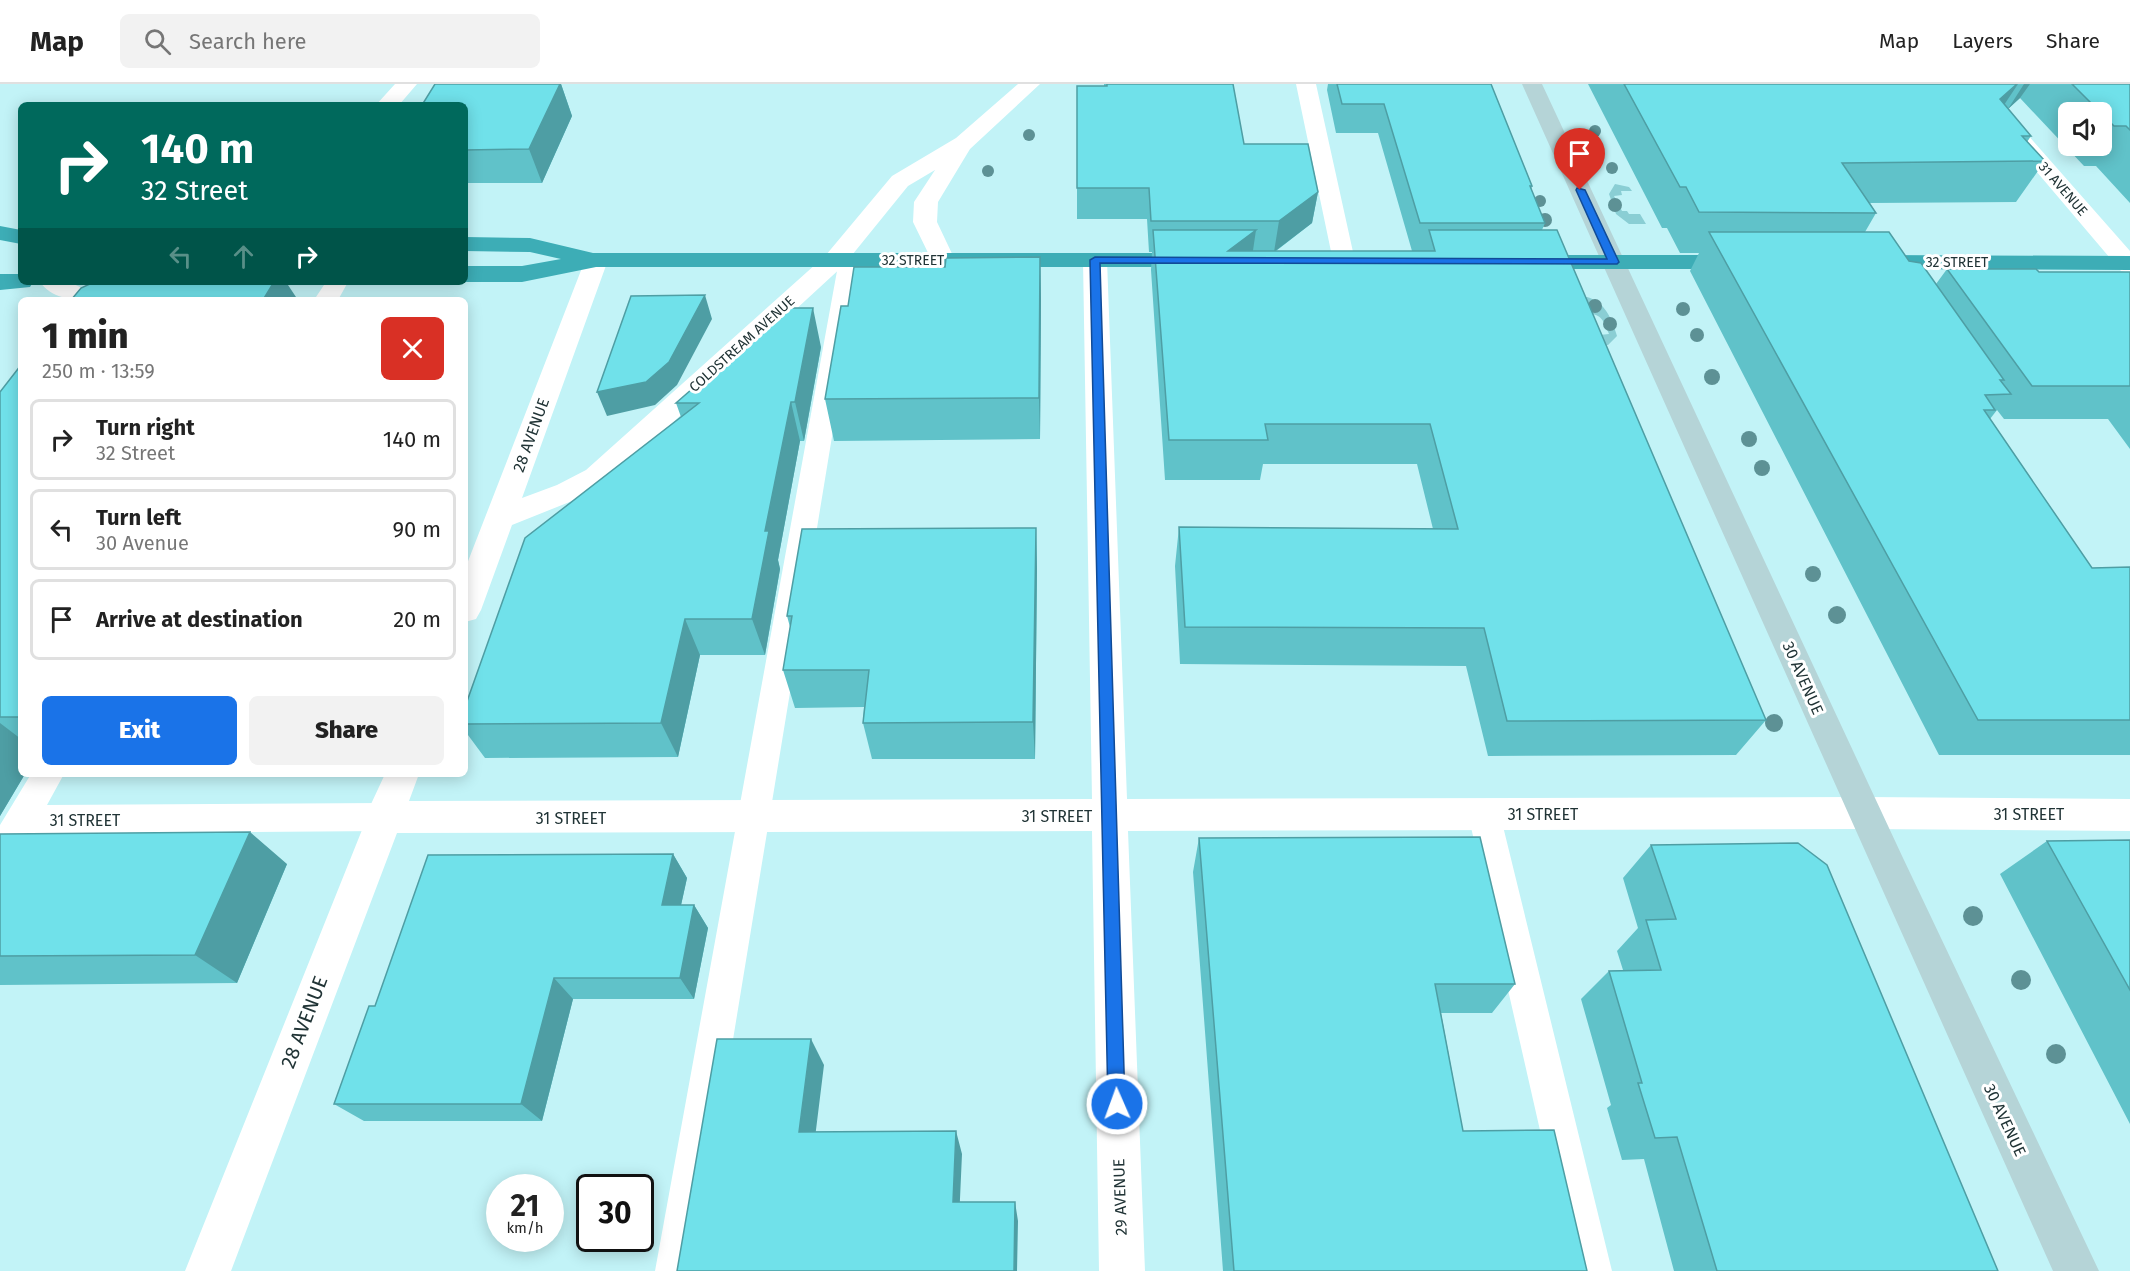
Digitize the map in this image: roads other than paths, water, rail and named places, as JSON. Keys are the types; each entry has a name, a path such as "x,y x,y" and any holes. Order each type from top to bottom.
{"highway":[{"path":"0,233 18,236"},
{"name":"32 STREET","path":"468,244 530,245 596,260"},
{"path":"0,246 18,245"},
{"name":"32 STREET","path":"468,274 522,273 596,260 1214,260"},
{"path":"1504,262 1766,262"},
{"name":"32 STREET","path":"1847,262 1888,272 2129,264"},
{"path":"0,284 18,282"}],"street":[{"path":"390,102 407,84"},
{"name":"COLDSTREAM AVENUE","path":"500,518 567,492 596,477 842,260 900,181 964,143 1030,84"},
{"name":"30 AVENUE","path":"1532,84 1864,813 2076,1271"},
{"name":"31 AVENUE","path":"1972,84 2129,264"},
{"name":"COLDSTREAM AVENUE","path":"943,260 925,222 926,202 964,143"},
{"name":"28 AVENUE","path":"468,602 596,260"},
{"name":"29 AVENUE","path":"1095,260 1108,816 1122,1271"},
{"name":"28 AVENUE","path":"208,1271 383,817 401,777"},
{"name":"31 STREET","path":"383,817 753,818 1864,813 2130,815"}],"lane":[{"path":"1306,84 1344,261"},
{"path":"675,1271 753,818 842,260"},
{"path":"57,285 78,297"},
{"path":"0,855 46,777"},
{"path":"1484,814 1592,1271"},
{"name":"31 STREET","path":"21,820 383,817"}]}
